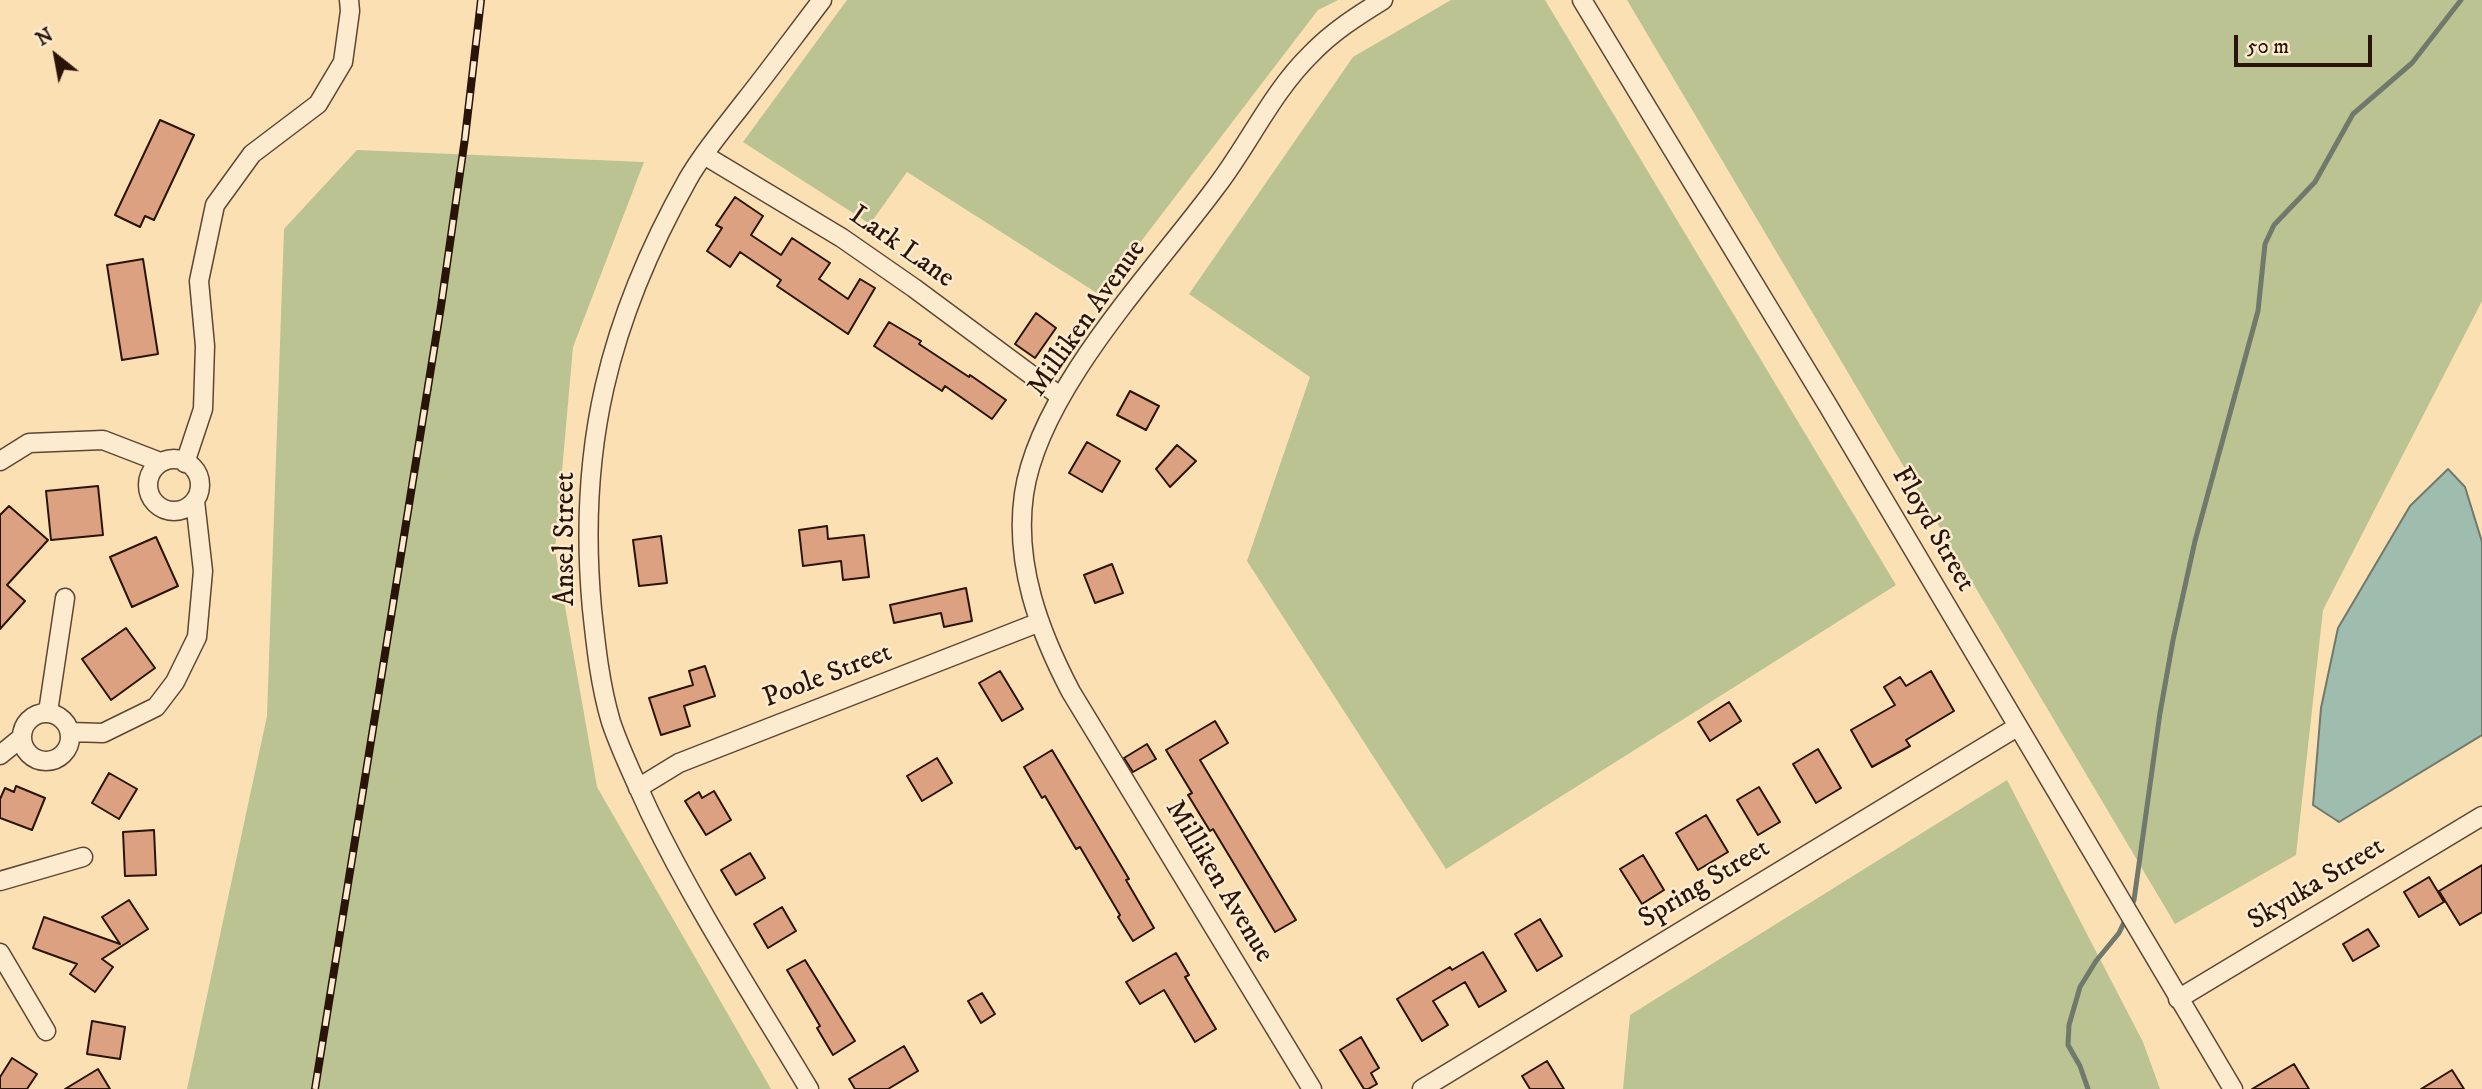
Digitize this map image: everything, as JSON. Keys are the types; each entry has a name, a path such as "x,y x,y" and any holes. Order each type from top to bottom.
{"street":[{"path":"185,463 203,409 205,346 199,281 215,205 251,154 318,104 343,62 349,0"},
{"name":"Ansel Street","path":"809,1089 674,863 638,788 612,723 596,645 589,571 590,477 597,419 609,362 649,253 689,177 704,155 822,0"},
{"name":"Milliken Avenue","path":"1312,1089 1071,692 1040,622 1029,586 1023,553 1022,520 1024,492 1032,461 1061,397 1103,334 1218,185 1281,88 1310,54 1344,24 1383,0"},
{"name":"Floyd Street","path":"1582,0 1827,404 2233,1089"},
{"name":"Lark Lane","path":"704,155 842,238 1061,397"},
{"path":"0,461 29,443 103,440 160,462 180,459 198,474 200,492 195,502 187,508 167,511 150,499 147,479 160,462"},
{"path":"70,733 103,733 156,707 175,682 197,636 203,571 195,502"},
{"path":"48,712 65,597"},
{"name":"Poole Street","path":"638,788 679,763 1040,622"},
{"path":"48,712 67,724 70,733 69,743 58,758 40,761 25,750 21,738 22,731 33,716 48,712"},
{"name":"Spring Street","path":"1422,1089 2017,727"},
{"path":"0,755 21,738"},
{"name":"Skyuka Street","path":"2179,999 2482,817"},
{"path":"0,881 83,857"},
{"path":"0,953 46,1031"}],"green space":[{"path":"847,0 1338,0 1318,10 1100,295 907,172 870,224 743,142"},
{"path":"1451,0 1545,0 1896,585 1446,869 1247,561 1310,377 1189,294 1353,57"},
{"path":"1627,0 2482,0 2482,301 2323,610 2296,855 2175,924"},
{"path":"357,150 644,162 573,347 555,550 597,787 771,1089 187,1089 267,716 284,229"},
{"path":"2007,780 2143,1042 2160,1089 1623,1089 1630,1015"}],"shaded area":[{"path":"2448,469 2465,487 2482,542 2482,735 2339,822 2313,805 2321,708 2338,628 2410,506"}],"building":[{"path":"160,120 194,135 154,220 145,216 140,227 115,215"},
{"path":"735,197 763,216 751,235 781,255 792,238 830,263 819,279 848,299 860,279 875,288 848,334 777,286 781,280 740,252 730,267 707,251 722,228 716,225"},
{"path":"143,259 158,354 122,360 107,265"},
{"path":"1036,313 1056,328 1035,358 1015,344"},
{"path":"889,322 1006,400 992,419 945,386 942,391 874,346"},
{"path":"1130,391 1159,406 1146,430 1117,415"},
{"path":"1087,442 1120,461 1102,492 1069,473"},
{"path":"1177,445 1196,461 1170,487 1156,469"},
{"path":"98,486 103,535 51,540 46,491"},
{"path":"9,506 48,540 7,585 25,601 0,629 0,515"},
{"path":"827,526 828,539 864,535 869,577 843,580 841,561 803,566 799,530"},
{"path":"661,536 667,583 639,586 633,540"},
{"path":"156,537 178,586 132,607 110,557"},
{"path":"1112,564 1123,593 1095,603 1084,575"},
{"path":"966,588 972,621 944,627 941,613 894,623 890,605"},
{"path":"126,628 155,668 111,700 82,659"},
{"path":"705,666 715,696 684,706 690,726 661,735 649,698 693,685 689,671"},
{"path":"1000,671 1023,709 1002,721 979,683"},
{"path":"1931,671 1954,711 1906,740 1910,746 1872,767 1851,730 1895,705 1884,687 1900,677 1906,686"},
{"path":"1729,702 1741,721 1710,741 1698,722"},
{"path":"1215,721 1228,743 1200,760 1296,920 1275,932 1213,829 1210,831 1188,795 1192,793 1166,750"},
{"path":"1147,744 1156,759 1133,772 1124,758"},
{"path":"1818,749 1841,788 1816,803 1793,764"},
{"path":"1052,750 1129,879 1126,880 1154,928 1133,941 1080,847 1076,849 1045,796 1042,798 1024,767"},
{"path":"937,758 952,783 922,801 907,776"},
{"path":"109,773 137,789 119,819 92,803"},
{"path":"16,786 45,798 32,830 0,818 0,799 5,788 14,792"},
{"path":"1759,787 1780,822 1758,835 1737,800"},
{"path":"714,791 731,820 706,835 685,801 699,792 702,798"},
{"path":"1706,815 1728,852 1698,870 1676,833"},
{"path":"154,830 156,875 125,876 123,832"},
{"path":"750,853 765,878 736,895 721,870"},
{"path":"1643,855 1664,890 1642,904 1620,869"},
{"path":"2482,865 2482,912 2460,925 2439,891"},
{"path":"2429,877 2444,902 2419,917 2404,892"},
{"path":"129,900 148,929 102,959 113,967 95,992 70,974 77,964 33,948 44,917 120,944 102,917"},
{"path":"782,907 796,931 768,948 754,924"},
{"path":"1540,919 1562,956 1537,971 1515,934"},
{"path":"2368,929 2379,946 2353,961 2343,944"},
{"path":"1483,952 1506,991 1479,1007 1465,982 1433,1001 1448,1025 1422,1041 1397,999 1450,967 1452,970"},
{"path":"1176,953 1189,975 1185,977 1216,1029 1195,1042 1164,990 1140,1004 1126,982"},
{"path":"805,960 855,1041 833,1055 817,1028 820,1026 787,970"},
{"path":"982,993 995,1014 981,1023 968,1001"},
{"path":"92,1021 125,1027 120,1059 87,1054"},
{"path":"1361,1037 1379,1068 1371,1073 1377,1084 1368,1089 1364,1089 1340,1050"},
{"path":"904,1046 918,1071 888,1089 855,1089 849,1079"},
{"path":"12,1058 37,1074 27,1089 0,1089 0,1077"},
{"path":"1547,1061 1564,1089 1530,1089 1522,1076"},
{"path":"2294,1064 2309,1089 2252,1089"},
{"path":"98,1069 110,1089 65,1089"},
{"path":"2452,1070 2464,1089 2421,1089"}],"waterway":[{"path":"2131,907 2173,640 2195,541 2258,311 2265,244 2274,225 2315,182 2353,114 2412,63 2461,0"},
{"path":"2088,1089 2080,1066 2068,1045 2069,1025 2080,987 2096,961 2119,933 2127,916"}],"railway":[{"path":"315,1089 441,306 481,0"}]}
